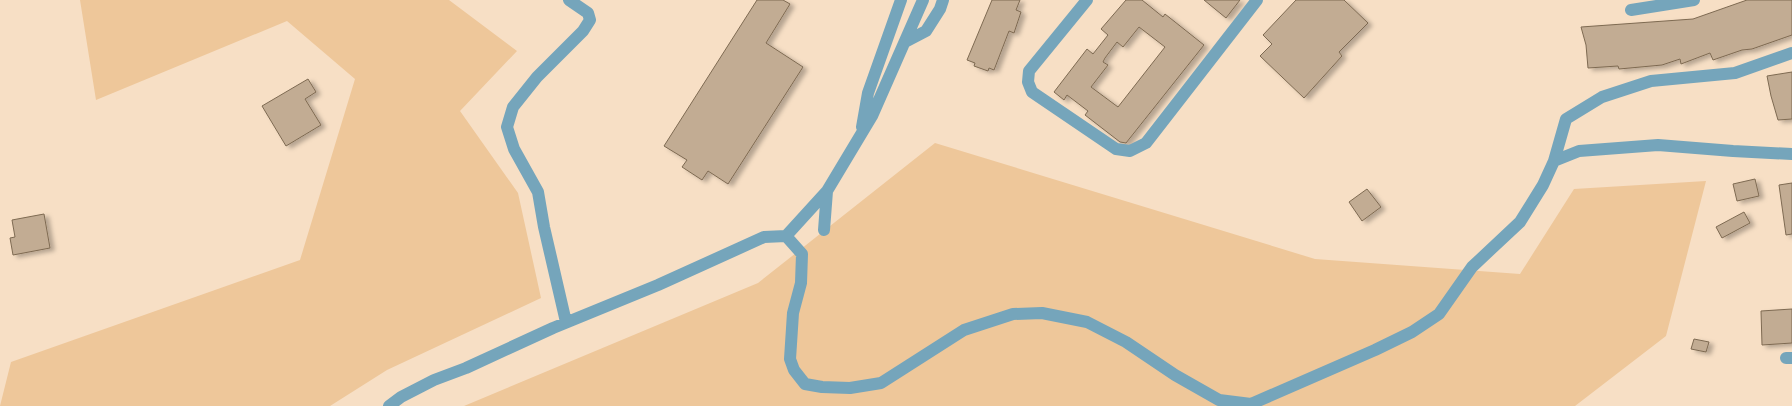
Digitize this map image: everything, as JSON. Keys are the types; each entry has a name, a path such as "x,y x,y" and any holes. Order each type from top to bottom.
{"street":[{"path":"566,322 544,227 538,192 514,149 507,127 512,108 537,78 583,31 590,20 588,13 569,0"},
{"path":"861,135 868,93 901,0"},
{"path":"389,406 401,397 434,380 466,368 566,322 658,285 764,237 786,236 827,191 861,135 872,116 923,0"},
{"path":"905,42 926,31 940,9 943,0"},
{"path":"1087,0 1029,71 1028,82 1032,92 1116,149 1130,151 1146,143 1257,0"},
{"path":"1630,10 1694,0"},
{"path":"786,236 802,254 801,283 793,313 790,359 794,370 805,384 822,387 850,388 881,383 964,330 1013,314 1042,313 1087,322 1126,342 1176,375 1219,400 1250,404 1375,350 1412,332 1439,314 1472,267 1520,222 1543,185 1554,161 1566,118 1602,98 1651,82 1735,73 1792,53"},
{"path":"1554,161 1579,151 1658,145 1792,154"},
{"path":"824,230 827,191"}],"shaded area":[{"path":"80,0 449,0 517,51 460,111 518,193 541,298 387,370 330,406 0,406 11,362 300,260 355,79 287,21 96,100"},
{"path":"935,143 1315,259 1520,274 1574,189 1706,181 1666,336 1575,406 464,406 758,283"}],"building":[{"path":"757,0 783,0 790,4 766,43 803,67 728,184 708,171 702,180 682,167 687,160 664,146"},
{"path":"992,0 1020,0 1016,10 1021,12 1014,33 1009,31 994,70 989,68 988,71 974,66 975,63 967,60"},
{"path":"1126,0 1142,0 1163,17 1165,14 1204,45 1126,143 1120,142 1085,115 1088,111 1067,95 1064,100 1054,92 1087,49 1093,54 1108,35 1101,29","holes":["1139,27 1165,47 1118,107 1091,87 1108,65 1103,62 1117,42 1123,47"]},
{"path":"1204,0 1240,0 1226,18"},
{"path":"1296,0 1344,0 1368,23 1339,52 1342,56 1304,98 1260,56 1272,44 1263,35"},
{"path":"1747,0 1792,0 1792,35 1752,49 1742,50 1713,60 1710,53 1681,64 1680,59 1662,65 1619,69 1618,66 1588,68 1586,45 1581,27 1693,19"},
{"path":"1792,72 1792,119 1778,120 1767,76"},
{"path":"308,79 316,92 305,99 321,125 286,146 262,106"},
{"path":"1755,179 1759,196 1737,201 1733,184"},
{"path":"1792,183 1792,234 1786,235 1779,185"},
{"path":"1367,189 1381,207 1362,221 1349,202"},
{"path":"1744,212 1750,223 1722,238 1716,227"},
{"path":"44,214 50,248 13,255 10,238 15,237 12,220"},
{"path":"1792,309 1792,343 1762,345 1761,311"},
{"path":"1694,339 1709,342 1706,352 1691,349"}]}
